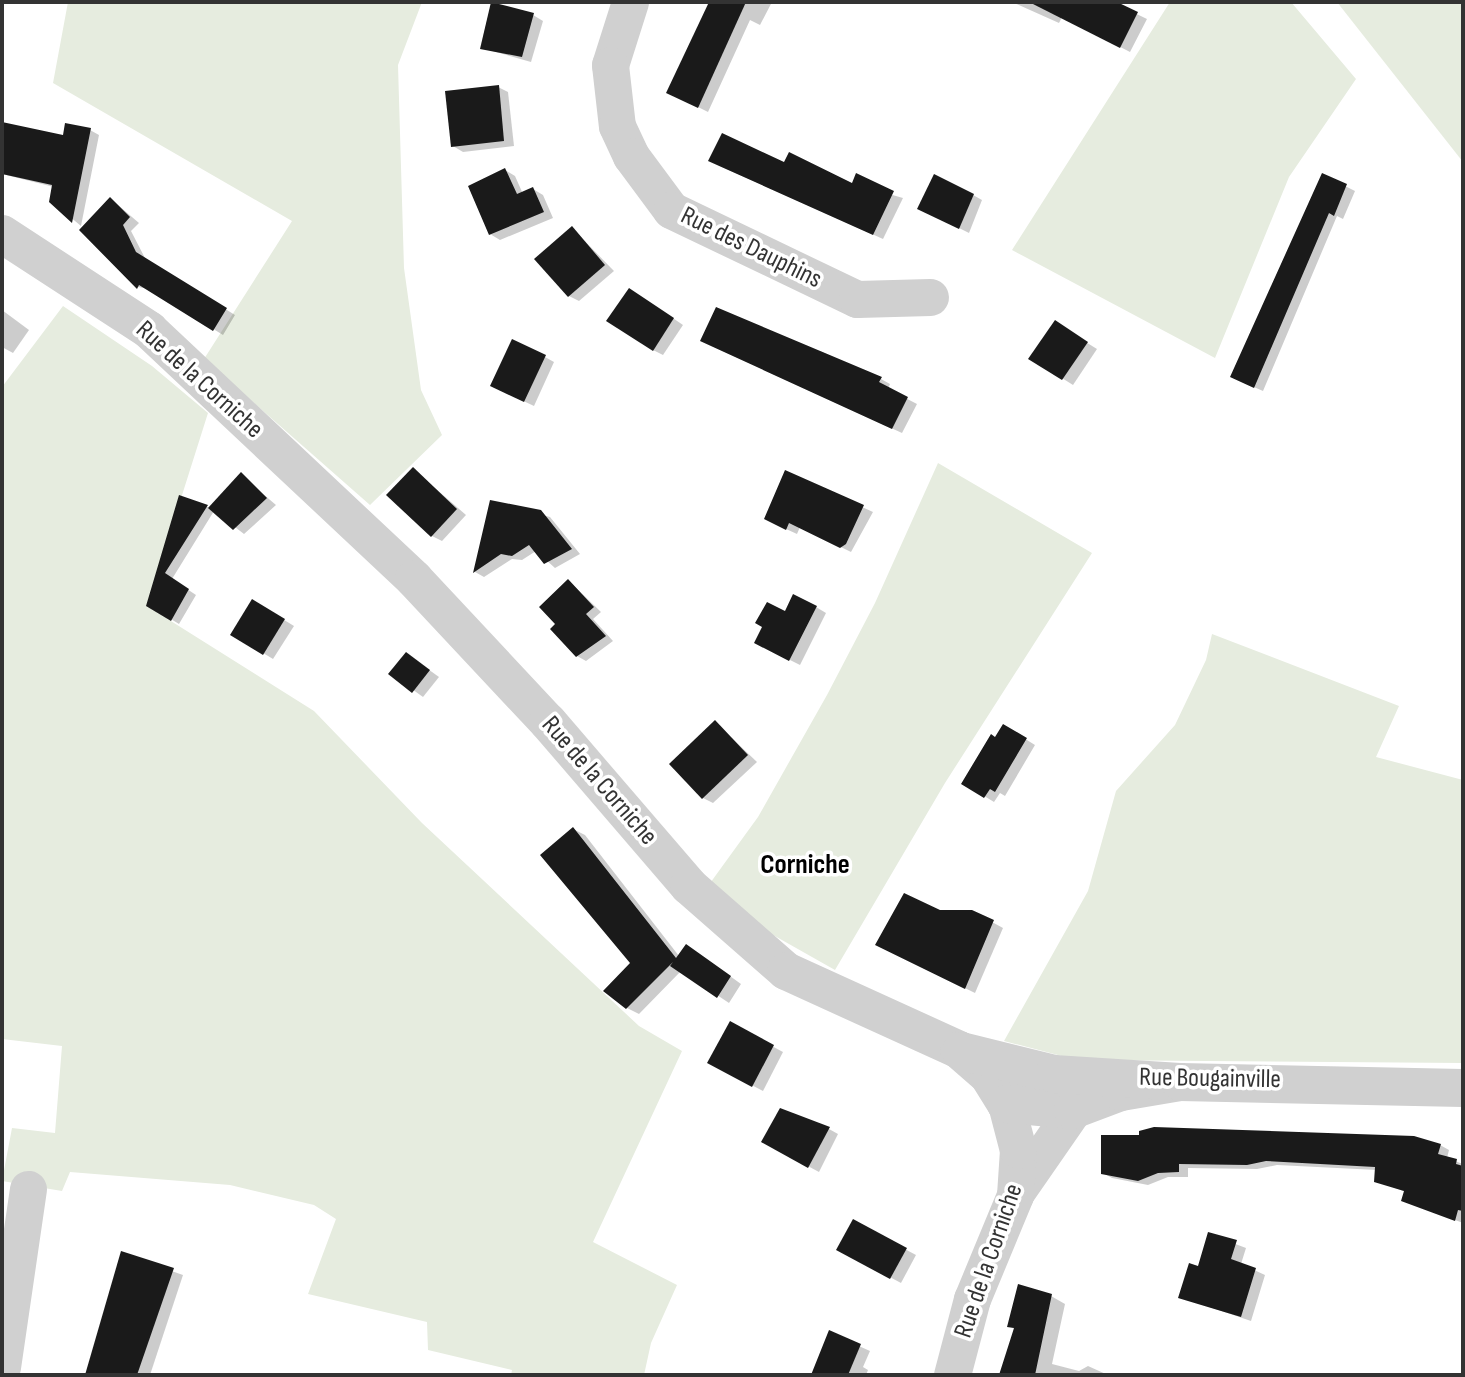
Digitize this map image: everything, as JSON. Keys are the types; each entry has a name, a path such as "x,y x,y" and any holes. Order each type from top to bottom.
{"street":[{"name":"Rue des Dauphins","path":"631,2 610,65 617,126 631,156 671,210 857,299 930,297"},
{"name":"Rue de la Corniche","path":"2,234 149,330 414,579 548,722 689,886 738,933 786,971 959,1050 988,1075 1006,1104 1018,1150 1015,1195 972,1299 952,1375"},
{"name":"Rue Bougainville","path":"959,1050 1054,1074 1180,1082 1463,1088"},
{"path":"1006,1104 1054,1074"},
{"path":"1006,1104 1073,1110 1121,1092 1180,1082"},
{"path":"1015,1195 1073,1110"},
{"path":"2,1367 10,1267 28,1189"}],"shaded area":[{"path":"68,2 422,2 398,65 404,268 421,390 442,435 370,505 204,359 292,221 53,83"},
{"path":"1170,2 1291,2 1356,79 1289,177 1215,358 1012,250"},
{"path":"1337,2 1463,2 1463,162 1348,16"},
{"path":"63,306 152,366 208,413 147,606 314,711 422,823 639,1026 682,1051 593,1242 677,1285 651,1343 644,1375 511,1375 512,1370 428,1350 427,1322 308,1294 336,1219 314,1205 230,1185 70,1172 62,1191 2,1181 12,1128 55,1133 62,1046 2,1039 2,387"},
{"path":"938,463 1092,553 945,783 835,970 757,926 708,886 758,817 827,695 875,603"},
{"path":"1212,634 1399,706 1376,757 1463,780 1463,1063 1077,1060 1004,1041 1088,891 1116,791 1175,725 1206,660"}],"building":[{"path":"491,2 534,13 522,57 480,49"},
{"path":"709,2 746,2 698,108 666,93"},
{"path":"1029,2 1117,2 1138,12 1120,48"},
{"path":"499,85 504,141 451,147 445,91"},
{"path":"2,122 63,135 65,123 91,128 72,223 49,202 52,185 2,174"},
{"path":"722,133 784,162 789,152 852,183 856,173 894,191 873,235 708,161"},
{"path":"505,168 517,194 533,187 544,212 489,235 468,186"},
{"path":"1322,173 1347,184 1334,216 1329,213 1254,388 1230,377"},
{"path":"934,174 974,194 959,229 917,209"},
{"path":"110,197 130,217 123,225 136,252 227,308 213,331 139,285 137,289 79,230"},
{"path":"572,226 605,265 568,297 534,259"},
{"path":"629,288 674,318 653,351 606,321"},
{"path":"716,307 882,377 879,382 908,397 892,429 700,341"},
{"path":"1055,320 1088,342 1062,380 1028,359"},
{"path":"512,339 546,355 524,402 490,386"},
{"path":"413,467 457,509 431,537 386,495"},
{"path":"785,470 864,505 846,544 840,548 789,523 786,530 764,519"},
{"path":"241,472 267,498 233,530 208,508"},
{"path":"179,495 208,505 165,573 189,589 171,621 146,606"},
{"path":"490,500 541,510 572,549 544,564 529,545 512,556 501,554 473,573"},
{"path":"568,579 594,607 586,614 606,636 576,657 550,629 555,624 539,607"},
{"path":"793,594 817,606 789,661 754,643 762,627 755,623 767,602 785,611"},
{"path":"252,599 285,619 263,655 230,635"},
{"path":"406,652 430,670 412,693 388,674"},
{"path":"715,720 748,755 702,799 669,764"},
{"path":"1003,724 1027,738 995,792 990,789 984,798 961,784 991,734 995,737"},
{"path":"573,827 676,958 686,944 731,976 717,998 670,966 673,962 626,1009 603,991 630,963 540,855"},
{"path":"904,893 940,910 972,910 994,920 965,989 875,945"},
{"path":"730,1021 774,1045 752,1087 707,1063"},
{"path":"780,1108 830,1127 808,1168 761,1142"},
{"path":"1154,1127 1414,1136 1441,1144 1438,1154 1457,1159 1456,1164 1463,1166 1463,1211 1458,1210 1455,1221 1401,1201 1404,1191 1374,1182 1375,1167 1266,1161 1247,1165 1179,1164 1179,1172 1158,1173 1138,1181 1101,1174 1101,1135 1139,1135 1139,1131"},
{"path":"853,1219 907,1248 890,1279 836,1250"},
{"path":"1208,1232 1237,1240 1231,1259 1256,1268 1241,1317 1178,1298 1189,1263 1198,1266"},
{"path":"121,1251 174,1268 137,1375 85,1375"},
{"path":"1018,1284 1052,1294 1035,1375 999,1375 1014,1328 1007,1327"},
{"path":"829,1330 861,1344 848,1375 811,1375"}],"district":[{"name":"Corniche","path":"805,865"}]}
